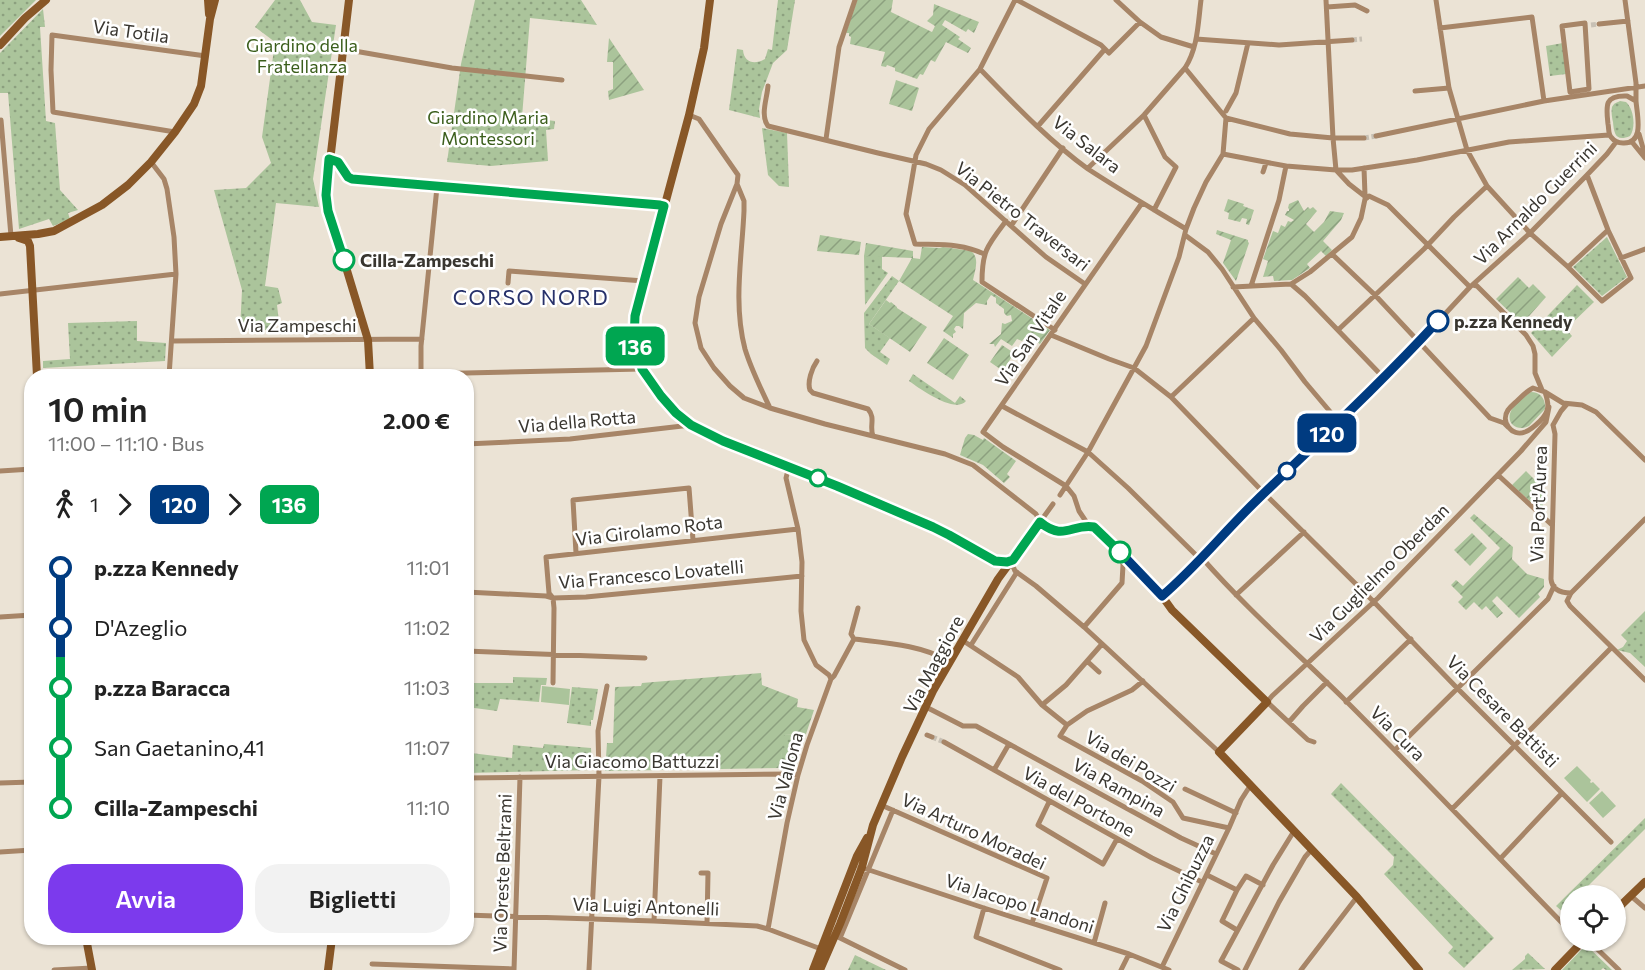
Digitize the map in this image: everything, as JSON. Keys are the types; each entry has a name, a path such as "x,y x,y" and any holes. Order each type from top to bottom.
{"street":[{"path":"0,45 25,18 46,0"},
{"path":"208,0 210,19"},
{"path":"0,237 54,231 102,206 151,162 194,104 201,86 210,19 215,0"},
{"path":"349,0 326,195 328,211 368,340 370,369"},
{"path":"710,0 704,48 689,115 644,281 633,332 635,351 642,369 661,396 691,425 723,441 845,489 941,531 995,561 1013,560 1012,564 1016,571 1084,627 1219,752 1312,849 1419,970"},
{"path":"825,139 835,86 839,47 855,0"},
{"path":"1063,148 1008,224 988,245 984,254 972,248 943,244 915,244 906,214 914,161 929,129 980,69 1016,0 1101,45 1109,53 1140,22"},
{"path":"1116,0 1161,37 1194,48"},
{"path":"1088,168 1144,115 1185,68 1194,48 1202,0"},
{"path":"1436,0 1449,88 1467,150 1487,186 1532,235 1602,301 1631,278 1608,230 1587,175"},
{"path":"1625,0 1636,101 1645,156"},
{"path":"1333,255 1375,295 1490,418 1523,434 1543,417 1549,407 1544,391 1534,374 1535,354 1526,335 1477,286 1471,286 1427,245 1388,205 1367,196 1349,184 1336,170 1326,3 1355,5 1366,11"},
{"path":"1440,28 1532,17 1544,101"},
{"path":"1599,24 1628,21"},
{"path":"1376,136 1581,93 1589,89 1588,26 1585,23 1562,26 1570,92 1581,93 1596,93 1645,86"},
{"name":"Via Totila","path":"175,132 53,112 52,35 206,56"},
{"path":"1196,39 1293,45 1352,40"},
{"path":"1060,495 1088,452 1146,346 1206,182 1222,156 1226,114 1236,93 1248,43"},
{"path":"343,49 452,68 562,80"},
{"path":"1038,126 1105,49"},
{"path":"1185,68 1226,114 1290,134 1364,138"},
{"name":"Via Salara","path":"980,69 1063,148 1088,168 1186,232 1208,252 1254,318 1338,421"},
{"name":"Via Pietro Traversari","path":"768,86 764,116 768,126 914,161 941,170 965,185 1046,257 1085,284"},
{"path":"1415,92 1449,88"},
{"path":"1636,101 1623,96 1609,101 1606,107 1609,135 1621,144 1636,139 1641,129"},
{"path":"689,115 699,119 737,172 739,179 699,297 695,322 701,348 730,386 744,398 794,416 945,454 973,465 1036,514 1040,522 1052,530 1060,532 1094,527 1162,596 1172,610 1267,702 1308,740 1314,742"},
{"path":"1144,115 1165,157 1176,166 1154,210"},
{"path":"1,120 13,236"},
{"path":"1222,156 1286,166 1336,170 1365,168 1509,142 1609,135"},
{"path":"1632,141 1645,156"},
{"name":"Via Arnaldo Guerrini","path":"1162,596 1419,342 1471,286 1532,235 1616,142"},
{"path":"329,159 338,162 348,177 352,179 664,206"},
{"path":"151,162 164,179 174,237 176,274 170,369"},
{"path":"1263,172 1266,163"},
{"path":"1251,286 1279,200 1286,166"},
{"path":"1233,287 1291,284 1333,255 1352,237 1361,218 1367,196 1365,168"},
{"path":"737,184 744,201 740,321 745,348 770,408"},
{"path":"1338,330 1487,186"},
{"path":"421,369 437,187"},
{"name":"Via San Vitale","path":"1066,486 983,432 1142,203"},
{"path":"1568,267 1608,230"},
{"path":"13,236 28,241 30,246 37,369"},
{"path":"1621,258 1645,249"},
{"name":"Via Cesare Battisti","path":"984,254 982,282 1053,333 1134,368 1171,397 1611,842"},
{"path":"508,283 509,271 644,281"},
{"path":"0,294 176,274"},
{"path":"1291,284 1383,377"},
{"path":"1171,397 1254,318"},
{"name":"Via Zampeschi","path":"172,341 422,339"},
{"path":"817,361 814,363 810,390 813,393 868,409 872,416 873,436"},
{"path":"474,374 642,369"},
{"path":"1508,427 1506,420 1508,410 1533,388 1544,391 1567,404 1582,405 1596,412 1645,460"},
{"path":"1537,424 1551,422 1553,424 1567,404"},
{"path":"1002,406 1088,452"},
{"name":"Via Guglielmo Oberdan","path":"1219,752 1272,696 1373,601 1521,451 1546,422 1549,407"},
{"name":"Via Port'Aurea","path":"1553,424 1555,434 1551,579 1560,592 1571,593"},
{"name":"Via della Rotta","path":"474,444 570,439 691,425"},
{"name":"Via Cura","path":"1088,452 1327,682 1560,921"},
{"path":"789,466 786,478 798,529 802,562 801,610 804,640 816,665 831,678"},
{"path":"0,471 24,470"},
{"path":"1498,475 1552,525"},
{"path":"1066,486 1074,496 1079,511 1089,526"},
{"path":"576,553 573,500 689,488 693,540"},
{"path":"1040,522 1053,504"},
{"path":"1645,519 1567,598 1567,602 1645,680"},
{"name":"Via Maggiore","path":"820,970 837,937 862,866 870,831 926,707 962,639 998,579 1040,522"},
{"name":"Via Girolamo Rota","path":"553,598 549,593 546,557 798,529"},
{"path":"1236,595 1304,532"},
{"path":"1084,627 1122,583 1124,565 1121,554"},
{"path":"995,561 999,573 998,579"},
{"path":"998,579 1005,572 1016,571"},
{"name":"Via Maggiore","path":"971,645 1016,571"},
{"name":"Via Francesco Lovatelli","path":"474,592 553,598 586,597 802,576"},
{"path":"1395,750 1548,599 1554,586"},
{"path":"553,598 553,683"},
{"path":"858,608 850,634 854,639 913,647 950,661"},
{"path":"0,617 24,616"},
{"name":"Via Vallona","path":"768,929 798,775 831,678 854,639"},
{"path":"962,639 1018,677 1042,705 1067,725 1111,698 1132,690 1143,681"},
{"path":"1346,702 1411,639"},
{"path":"1042,705 1066,685 1102,644"},
{"path":"1452,809 1611,648"},
{"path":"474,651 645,658"},
{"path":"1087,661 1099,672"},
{"path":"1289,722 1327,682"},
{"path":"589,970 599,776 598,731 607,686"},
{"name":"Via Rampina","path":"926,707 963,726 976,726 1181,838 1216,854"},
{"name":"Via dei Pozzi","path":"1067,725 1060,736 1142,781 1173,802 1183,818 1229,828"},
{"name":"Via del Portone","path":"945,742 1049,802 1152,858 1202,882"},
{"path":"994,770 1009,744"},
{"name":"Via Giacomo Battuzzi","path":"474,778 798,775"},
{"path":"654,921 660,776"},
{"name":"Via Oreste Beltrami","path":"514,970 520,777"},
{"path":"0,783 24,782"},
{"name":"Via Ghibuzza","path":"1162,967 1241,800 1250,786"},
{"path":"1185,789 1236,813"},
{"path":"1500,859 1563,793"},
{"path":"1049,802 1038,825 1103,864 1117,839"},
{"name":"Via Arturo Moradei","path":"881,805 1047,878 1032,923"},
{"name":"Via Maggiore","path":"814,970 823,954 821,949 826,937 892,810"},
{"path":"1238,970 1221,961 1294,831"},
{"path":"1245,970 1279,902 1312,849"},
{"path":"0,852 24,850"},
{"name":"Via Jacopo Landoni","path":"862,866 984,908 1130,954 1169,970"},
{"path":"701,873 708,873 706,923"},
{"path":"1207,875 1237,890"},
{"path":"1237,930 1222,921 1237,890 1246,876 1263,885"},
{"path":"1626,901 1645,882"},
{"path":"1631,896 1645,908"},
{"path":"1301,970 1356,897"},
{"path":"1094,943 1104,903"},
{"path":"984,908 976,937 1060,970"},
{"name":"Via Luigi Antonelli","path":"474,915 757,926 821,949"},
{"path":"826,937 837,937 905,970"},
{"path":"54,970 92,969 87,945"},
{"path":"328,970 331,945"},
{"path":"1555,970 1573,951"},
{"path":"1595,951 1618,970"},
{"path":"1121,970 1130,954"},
{"path":"372,964 514,970"}],"green space":[{"path":"0,0 36,0 0,36"},
{"name":"Giardino della Fratellanza","path":"275,0 300,0 312,22 336,25 313,179 319,207 276,203 265,286 278,288 282,303 277,305 279,322 274,322 275,330 240,330 242,290 214,190 246,188 271,163 262,137 275,42 255,27"},
{"name":"Giardino Maria Montessori","path":"475,0 581,0 597,25 530,18 522,117 555,121 554,129 546,130 548,161 491,166 447,162 461,64"},
{"path":"778,0 795,0 787,50 773,63 762,92 760,118 729,110 737,49 743,50 745,58 751,62 765,59 768,49 772,50"},
{"path":"857,0 893,0 891,12 932,32 935,26 927,21 933,15 934,4 979,22 974,33 968,29 966,32 945,20 942,25 971,48 968,53 946,42 935,62 931,60 923,75 920,74 917,79 895,71 895,68 887,65 886,67 881,66 885,52 850,44 851,37 849,33 846,33"},
{"path":"43,9 45,27 40,27 46,121 55,123 60,190 78,210 68,213 70,219 53,226 49,219 19,229 8,93 0,93 0,53"},
{"path":"609,38 644,90 609,100 608,91 613,89 613,62 607,62"},
{"path":"1563,43 1566,74 1550,76 1546,46"},
{"path":"896,80 919,88 912,111 889,104"},
{"path":"1620,101 1629,105 1632,114 1632,133 1625,138 1617,136 1613,126 1612,109 1615,103"},
{"path":"762,128 787,133 789,187 779,186 768,175"},
{"path":"1228,199 1254,210 1249,225 1246,224 1247,219 1242,218 1240,222 1228,219 1229,213 1224,211"},
{"path":"1298,200 1304,211 1308,207 1310,209 1313,207 1317,211 1306,224 1314,232 1324,222 1330,211 1344,213 1341,220 1323,241 1332,250 1326,256 1321,251 1307,264 1310,268 1292,280 1274,281 1273,276 1263,277 1268,261 1263,259 1273,231 1278,233 1281,225 1285,227 1288,221 1294,220 1285,215 1289,211 1289,204"},
{"path":"1217,230 1248,240 1249,243 1236,281 1223,263 1231,240 1216,234"},
{"path":"820,235 861,242 859,255 817,251"},
{"path":"1607,237 1627,277 1602,296 1573,267"},
{"path":"866,243 913,251 913,258 920,259 922,247 971,251 976,261 973,280 1050,330 1040,344 1027,335 1022,341 1017,339 1012,346 1001,339 995,347 994,344 989,344 1001,334 1002,323 1012,321 1011,315 1007,316 1004,313 1004,309 991,295 987,305 976,303 964,313 963,329 956,326 953,338 943,331 953,316 899,281 912,258 864,256"},
{"path":"864,256 882,256 882,269 888,273 865,305"},
{"path":"892,276 899,281 869,324 890,338 880,352 890,359 887,365 865,348 864,313"},
{"path":"1518,277 1529,288 1533,284 1546,297 1522,324 1496,299"},
{"path":"1577,285 1594,302 1566,329 1572,336 1552,357 1531,333"},
{"path":"886,300 927,327 910,352 869,324"},
{"path":"137,321 137,341 166,343 165,361 43,368 43,361 70,359 68,323"},
{"path":"944,338 969,355 953,380 927,363"},
{"path":"1002,345 1014,353 1003,371 990,362"},
{"path":"913,374 955,403 960,396 966,401 954,404 938,399 909,381"},
{"path":"1531,392 1542,397 1545,409 1529,426 1516,427 1510,418 1512,409"},
{"path":"968,434 983,440 984,438 1016,461 1007,474 1010,477 1004,483 983,465 960,455"},
{"path":"1526,471 1541,486 1539,489 1547,498 1547,503 1543,503 1542,512 1512,485"},
{"path":"1474,514 1513,547 1512,559 1527,574 1544,579 1544,587 1538,594 1540,597 1519,618 1497,596 1492,601 1503,613 1497,618 1486,606 1482,610 1474,602 1466,610 1458,602 1463,597 1451,585 1456,580 1463,586 1500,548 1470,518"},
{"path":"1472,533 1487,548 1470,566 1454,550"},
{"path":"1645,611 1645,667 1630,653 1617,650 1627,641 1621,635"},
{"path":"761,673 762,685 798,699 797,707 814,710 806,734 784,735 780,768 605,771 607,743 613,743 615,687"},
{"path":"513,677 547,678 546,685 541,685 539,702 500,699 497,711 474,708 474,683 513,683"},
{"path":"542,686 570,689 569,705 541,702"},
{"path":"572,687 598,689 591,726 567,723"},
{"path":"806,734 794,769 780,768 783,735"},
{"path":"544,744 591,748 592,770 474,773 474,753 512,758 513,745 543,748"},
{"path":"1577,766 1591,780 1591,783 1593,782 1600,789 1587,802 1564,778"},
{"path":"1341,783 1494,938 1464,968 1448,953 1453,947 1384,874 1393,865 1394,857 1331,794"},
{"path":"1602,791 1616,806 1603,818 1589,803"},
{"path":"1645,818 1645,829 1589,885 1577,885"},
{"path":"1580,951 1592,951 1612,970 1603,968 1601,970 1562,970"},
{"path":"1528,953 1545,969 1512,970 1525,959"},
{"path":"855,955 886,970 848,970"}],"tunnel":[{"path":"1591,25 1599,24"},
{"path":"1352,40 1362,39"},
{"path":"1364,138 1376,136"},
{"path":"932,737 944,742"}],"bus line":[{"name":"136","path":"344,260 328,211 326,195 329,159 341,164 348,177 352,179 664,206 635,316 633,332 635,351 642,369 661,396 691,425 723,441 933,527 995,561 1013,560 1040,522 1047,528 1060,532 1094,527 1120,552"},
{"name":"120","path":"1120,552 1162,596 1438,321"}],"place":[{"name":"Cilla-Zampeschi","path":"344,260"},
{"name":"p.zza Kennedy","path":"1438,321"}],"district":[{"name":"CORSO NORD","path":"531,296"}]}
